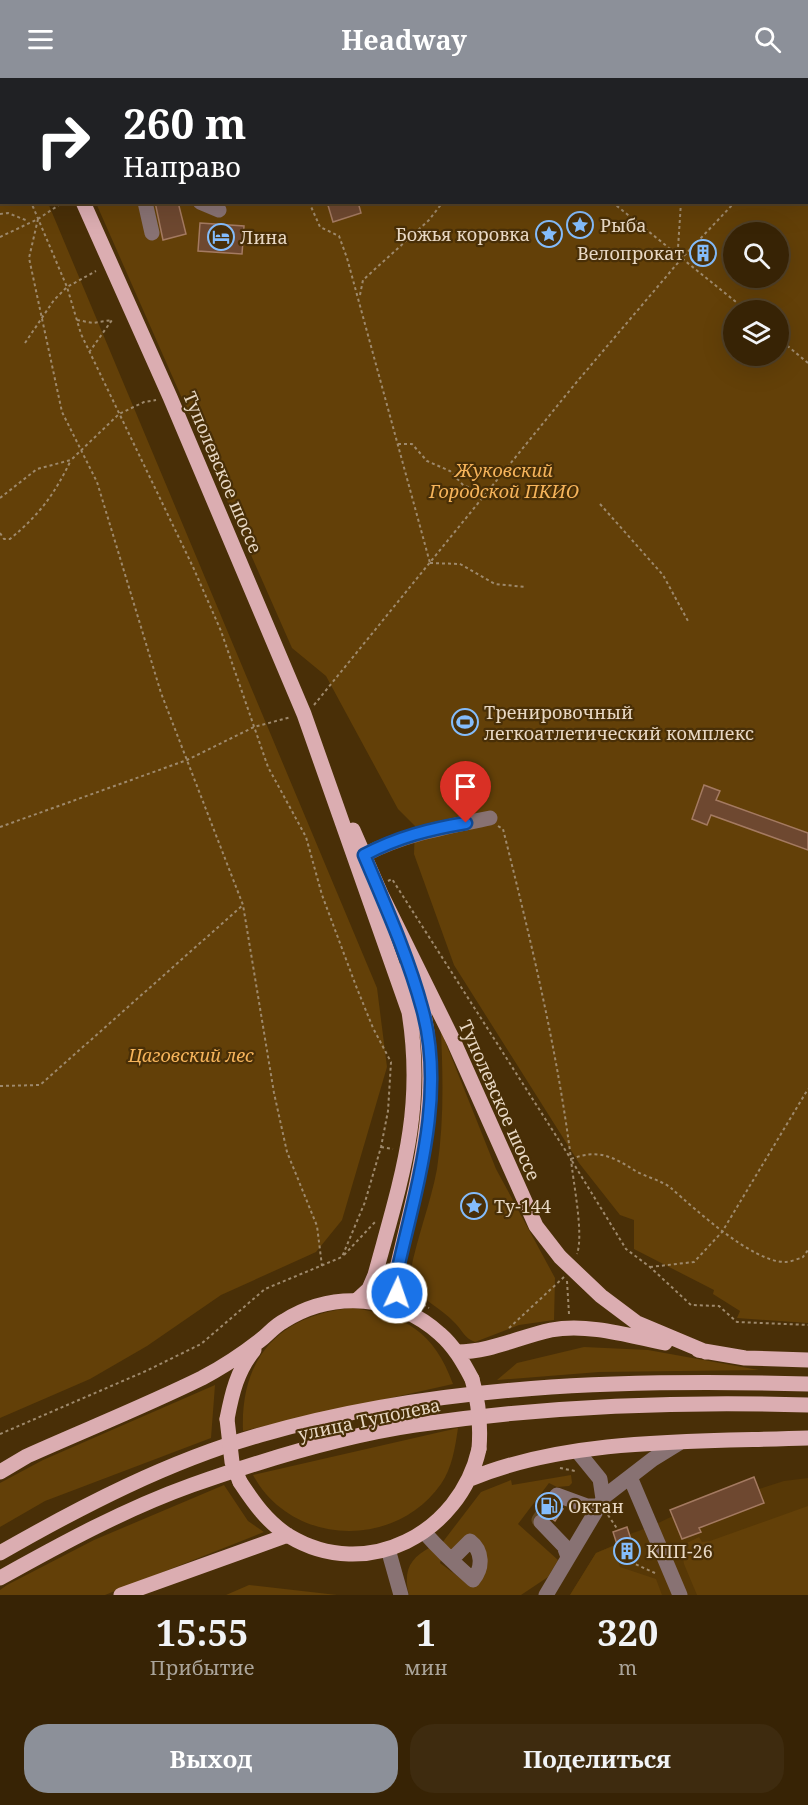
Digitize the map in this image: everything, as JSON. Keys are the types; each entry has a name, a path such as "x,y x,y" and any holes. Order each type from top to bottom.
{"main road":[{"name":"Туполевское шоссе","path":"84,204 170,397 304,714 409,1012 415,1052 416,1094 408,1152 375,1275 369,1289 357,1300"},
{"name":"Туполевское шоссе","path":"320,760 379,890 423,1009 430,1058 430,1109 423,1155 396,1277 397,1293 404,1310"},
{"name":"Туполевское шоссе","path":"379,890 454,1042 536,1226 560,1257 601,1296 637,1323 706,1352"},
{"path":"0,1472 27,1456 202,1378 283,1322 306,1309 331,1302 357,1300 404,1310 424,1321 457,1352 471,1378 478,1401 481,1425 479,1449 470,1479 450,1509 424,1532 388,1549 368,1553 327,1551 288,1535 260,1512 240,1482 230,1451 227,1419 232,1390 244,1362 263,1338"},
{"path":"457,1352 473,1352 552,1330 575,1328 609,1332 745,1358 808,1360"},
{"name":"улица Туполева","path":"0,1552 67,1515 176,1466 258,1435 342,1415 462,1394 642,1382 808,1384"},
{"name":"улица Туполева","path":"0,1578 99,1527 190,1486 262,1463 403,1428 590,1407 724,1403 808,1405"},
{"path":"470,1479 501,1468 578,1452 679,1443 808,1438"},
{"path":"121,1595 288,1535"}],"street":[{"path":"145,204 152,233"},
{"path":"205,204 219,210"},
{"path":"364,855 389,842 420,831 489,818"},
{"path":"546,1595 568,1557 603,1506 636,1472 679,1443"},
{"path":"578,1452 600,1479 603,1506"},
{"path":"636,1472 680,1595"},
{"path":"552,1501 557,1495 587,1506 603,1506"},
{"path":"541,1522 564,1546 568,1557"},
{"path":"424,1532 451,1560"},
{"path":"388,1549 401,1595"},
{"path":"534,1595 560,1572"}],"path":[{"path":"32,204 67,287 90,351 221,632 268,767 306,837 322,895 356,986 373,1028 391,1062 388,1111 381,1147 365,1202 342,1257"},
{"path":"0,237 28,221 38,219 59,204"},
{"path":"310,204 320,227 339,236 360,297 430,562"},
{"path":"360,297 363,280 429,220 441,204"},
{"path":"614,204 734,300"},
{"path":"681,204 678,248 682,258"},
{"path":"0,827 187,760 254,727 304,714 310,710 682,258 733,204"},
{"path":"0,214 8,213 28,221"},
{"path":"38,219 29,258 62,411 97,482 160,693 243,906 274,1094 287,1152 317,1226 322,1266"},
{"path":"25,343 41,318 67,287 96,271"},
{"path":"77,320 93,323 112,320 90,351"},
{"path":"789,347 808,363"},
{"path":"0,534 4,539 10,539 37,517 55,493 71,460 119,414 144,402 170,397"},
{"path":"399,444 412,444 427,461 450,471 464,486 488,491"},
{"path":"0,498 37,469 71,460"},
{"path":"600,504 663,575 688,621"},
{"path":"430,562 460,564 495,584 526,587"},
{"path":"489,818 502,829 515,879 568,1122 576,1192 578,1250 572,1267"},
{"path":"379,890 392,879 626,1249 650,1267 691,1305 720,1306 737,1322 808,1325"},
{"path":"0,1086 40,1084 243,906"},
{"path":"650,1267 694,1262 723,1232 808,1089"},
{"path":"571,1159 592,1153 615,1157 647,1177 670,1187 685,1204 723,1232 765,1257 785,1262 803,1257 808,1250"},
{"path":"0,1434 146,1371 201,1344 266,1289 342,1257 380,1217"},
{"path":"507,1330 566,1275 570,1319"},
{"path":"410,1295 438,1314"},
{"path":"556,1468 578,1472"},
{"path":"632,1560 635,1564 660,1575"}],"shaded area":[{"path":"754,1477 759,1489 784,1481 808,1478 808,1595 570,1595 596,1553 617,1544 613,1532 627,1527 630,1534 652,1526"}],"green space":[{"name":"Цаговский лес","path":"0,204 48,204 377,988 387,1067 342,1220 316,1252 221,1295 147,1346 90,1379 0,1418"},
{"name":"Жуковский Городской ПКИО","path":"96,204 808,204 808,1323 737,1318 740,1311 713,1294 714,1290 634,1249 634,1220 620,1215 579,1163 454,965 414,854 415,826 398,809 326,676 292,648"},
{"path":"441,1031 496,1169 555,1278 554,1320 519,1325 475,1342 409,1282 414,1254 437,1169 441,1135"},
{"path":"352,1308 388,1316 416,1329 437,1351 453,1384 243,1431 248,1382 257,1362 269,1345 285,1331 304,1320 326,1312"},
{"path":"584,1347 648,1350 759,1370 599,1372 497,1380 517,1363"},
{"path":"215,1385 211,1438 45,1501 0,1527 0,1483 43,1460"},
{"path":"458,1428 450,1465 441,1484 421,1505 398,1520 371,1529 344,1531 317,1526 292,1516 270,1498 253,1475"},
{"path":"571,1475 572,1483 569,1486 557,1487 549,1483 518,1524 558,1560 548,1577 521,1595 409,1595 407,1579 410,1566 417,1556 431,1547 442,1557 440,1563 472,1587 482,1545 452,1553 442,1543 481,1492 511,1480 512,1485"},
{"path":"224,1485 248,1521 264,1532 105,1595 0,1595 0,1590 7,1585 94,1540"},
{"path":"808,1506 808,1595 697,1595 684,1564 683,1558 689,1550 687,1543 699,1537 702,1542 710,1541"},
{"path":"613,1546 620,1567 656,1579 662,1595 570,1595 596,1553"},
{"path":"249,1585 337,1595 226,1595"}],"building":[{"path":"155,204 178,204 186,234 163,240"},
{"path":"328,204 359,204 361,213 333,222"},
{"path":"200,223 244,226 242,254 198,251"},
{"name":"Велопрокат","path":"706,242 714,250 700,265 691,257"},
{"path":"704,785 720,791 716,800 808,833 808,850 711,815 707,825 692,819"},
{"path":"754,1477 764,1503 699,1528 701,1532 682,1539 670,1510"},
{"path":"544,1495 543,1504 546,1509 555,1510 560,1507 563,1509 555,1521 536,1506"},
{"name":"КПП-26","path":"627,1527 637,1558 623,1563 613,1532"}],"tunnel":[{"path":"541,1522 539,1520 552,1501"}],"place":[{"name":"Рыба","path":"580,225"},
{"name":"Божья коровка","path":"549,234"},
{"name":"Лина","path":"221,237"},
{"name":"Велопрокат","path":"703,253"},
{"name":"Тренировочный легкоатлетический комплекс","path":"465,722"},
{"name":"Ty-144","path":"474,1206"},
{"name":"Октан","path":"549,1506"},
{"name":"КПП-26","path":"627,1551"}],"route":[{"path":"397,1293 396,1277 423,1155 430,1109 430,1058 423,1009 381,894 364,855 389,842 420,831 466,823"}]}
